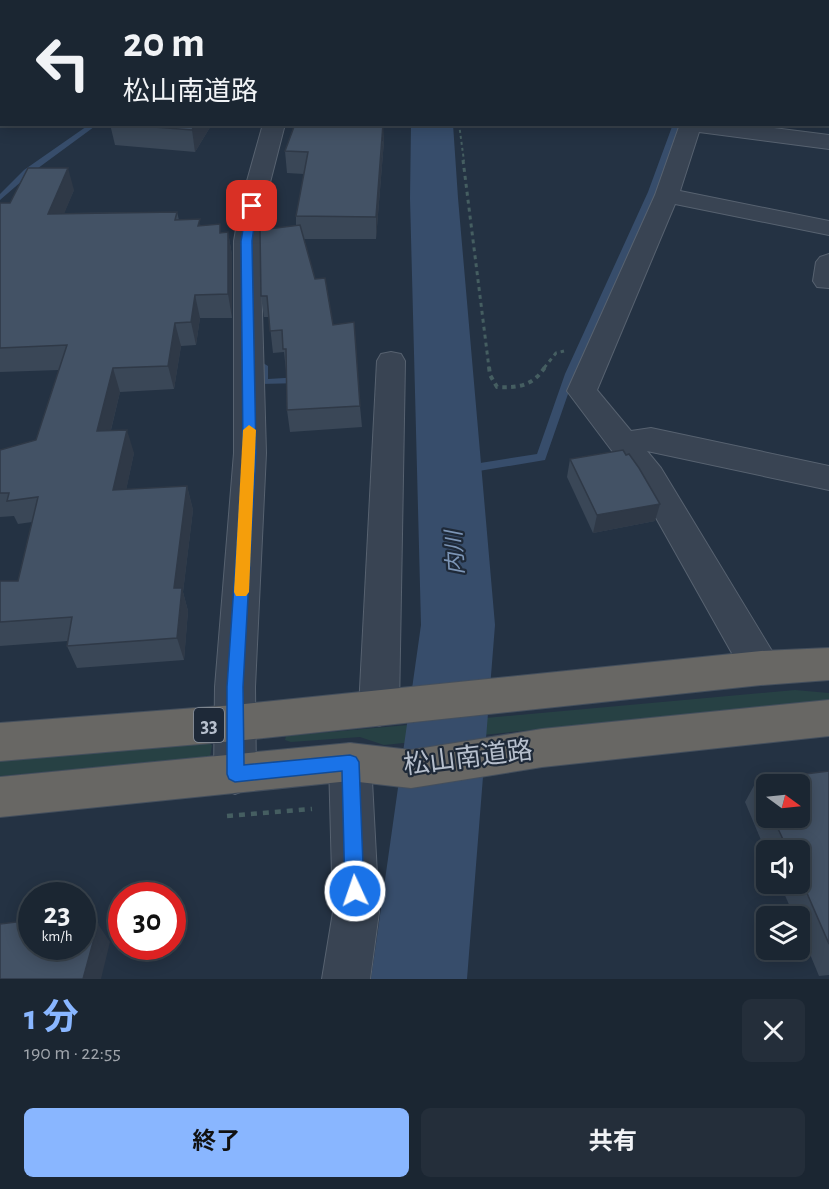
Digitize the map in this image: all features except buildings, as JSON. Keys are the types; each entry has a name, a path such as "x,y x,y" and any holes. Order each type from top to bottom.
{"highway":[{"name":"33","path":"0,742 235,723 761,668 829,664"},
{"name":"松山南道路","path":"0,796 350,762 411,769 542,748 829,718"}],"street":[{"path":"235,774 235,723 249,453 247,241 252,206 273,126"},
{"path":"761,668 649,476 582,391 667,195 690,126 829,142"},
{"path":"667,195 829,228"},
{"path":"379,708 392,361"},
{"path":"623,443 651,439 829,478"},
{"path":"346,979 356,912 350,762"}],"path":[{"path":"459,126 490,375 497,387 514,390 539,378 551,357 558,351 566,351"}],"green space":[{"path":"795,690 829,693 829,703 668,716 384,745 360,737 291,742 285,740 286,736"},
{"path":"208,743 212,745 210,757 0,776 0,761"}],"waterway":[{"path":"0,198 27,172 92,126"},
{"name":"内川","path":"419,979 458,625 432,126"},
{"path":"449,472 541,457 570,374 652,192 676,126"},
{"path":"263,366 264,382 301,380"}],"slow traffic":[{"path":"241,592 249,430"}],"route":[{"path":"252,206 247,241 249,453 235,687 235,774 350,762 355,891"}]}
